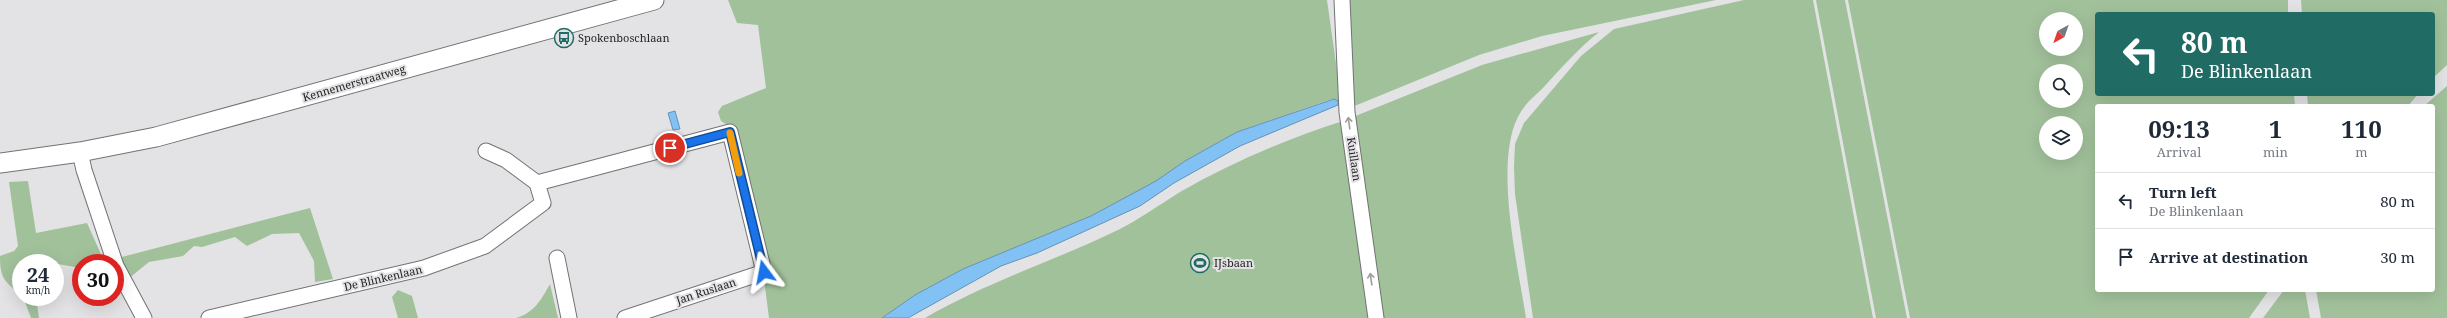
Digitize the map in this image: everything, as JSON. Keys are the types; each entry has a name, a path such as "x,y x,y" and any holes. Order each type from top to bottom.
{"main road":[{"name":"Kennemerstraatweg","path":"0,163 80,152 156,137 234,117 654,0"},
{"name":"Kennemerstraatweg","path":"0,153 52,155"}],"street":[{"name":"Kuillaan","path":"1342,0 1347,112 1376,318"},
{"name":"Jan Ruslaan","path":"537,183 730,132 764,272 625,318"},
{"path":"486,151 506,160 537,183"},
{"path":"80,152 84,170 112,254"},
{"name":"De Blinkenlaan","path":"209,318 424,268 484,246 543,203 537,183"},
{"path":"557,258 569,318"},
{"path":"124,280 144,318"}],"green space":[{"path":"728,0 1327,0 1340,92 1338,101 1334,99 1329,100 1237,132 1185,161 1157,181 1091,216 963,269 915,295 882,318 769,318 764,279 732,128 721,121 718,112 722,106 766,88 758,25 737,23"},
{"path":"1338,0 1716,0 1542,36 1479,55 1352,107"},
{"path":"1744,0 1813,0 1873,318 1533,318 1515,194 1515,144 1524,123 1581,56 1614,29"},
{"path":"1816,0 1845,0 1907,318 1876,318"},
{"path":"1848,0 2288,0 2288,12 2095,12 2095,96 2294,96 2295,104 2095,104 2095,292 2268,292 2249,318 1910,318"},
{"path":"2301,0 2447,0 2447,65 2435,76 2435,12 2302,12"},
{"path":"1599,32 1591,38 1526,104 1513,130 1508,154 1509,211 1526,318 1381,318 1353,117 1482,65"},
{"path":"2447,86 2447,318 2321,318 2316,292 2435,292 2435,104 2426,104"},
{"path":"2307,96 2416,96 2410,104 2308,104"},
{"name":"IJsbaan","path":"1343,121 1370,318 925,318 972,293 1118,230 1142,217 1180,192 1240,161 1301,135"},
{"path":"28,181 36,233 87,223 101,254 72,254 72,266 64,265 64,254 12,254 12,287 2,274 0,256 14,251 18,246 9,182"},
{"path":"310,208 333,279 315,282 314,261 299,233 272,234 247,246 235,237 202,247 194,246 183,256 149,262 128,279 124,271 124,256"},
{"path":"550,284 558,318 516,318 528,313 536,305"},
{"path":"398,290 412,296 418,318 398,318 392,297"},
{"path":"2282,292 2305,292 2310,318 2263,318"},
{"path":"26,306 37,306 39,318 31,318"}],"water":[{"path":"1334,99 1338,101 1338,105 1240,146 1174,183 1140,206 1037,253 1001,266 908,318 882,318 915,295 963,269 1091,216 1156,181 1185,161 1237,132"},
{"path":"675,111 680,129 673,130 668,113"}],"slow traffic":[{"path":"730,133 739,173"}],"place":[{"name":"Spokenboschlaan","path":"564,38"},
{"name":"IJsbaan","path":"1200,263"}],"route":[{"path":"670,148 730,132 764,272"}]}
